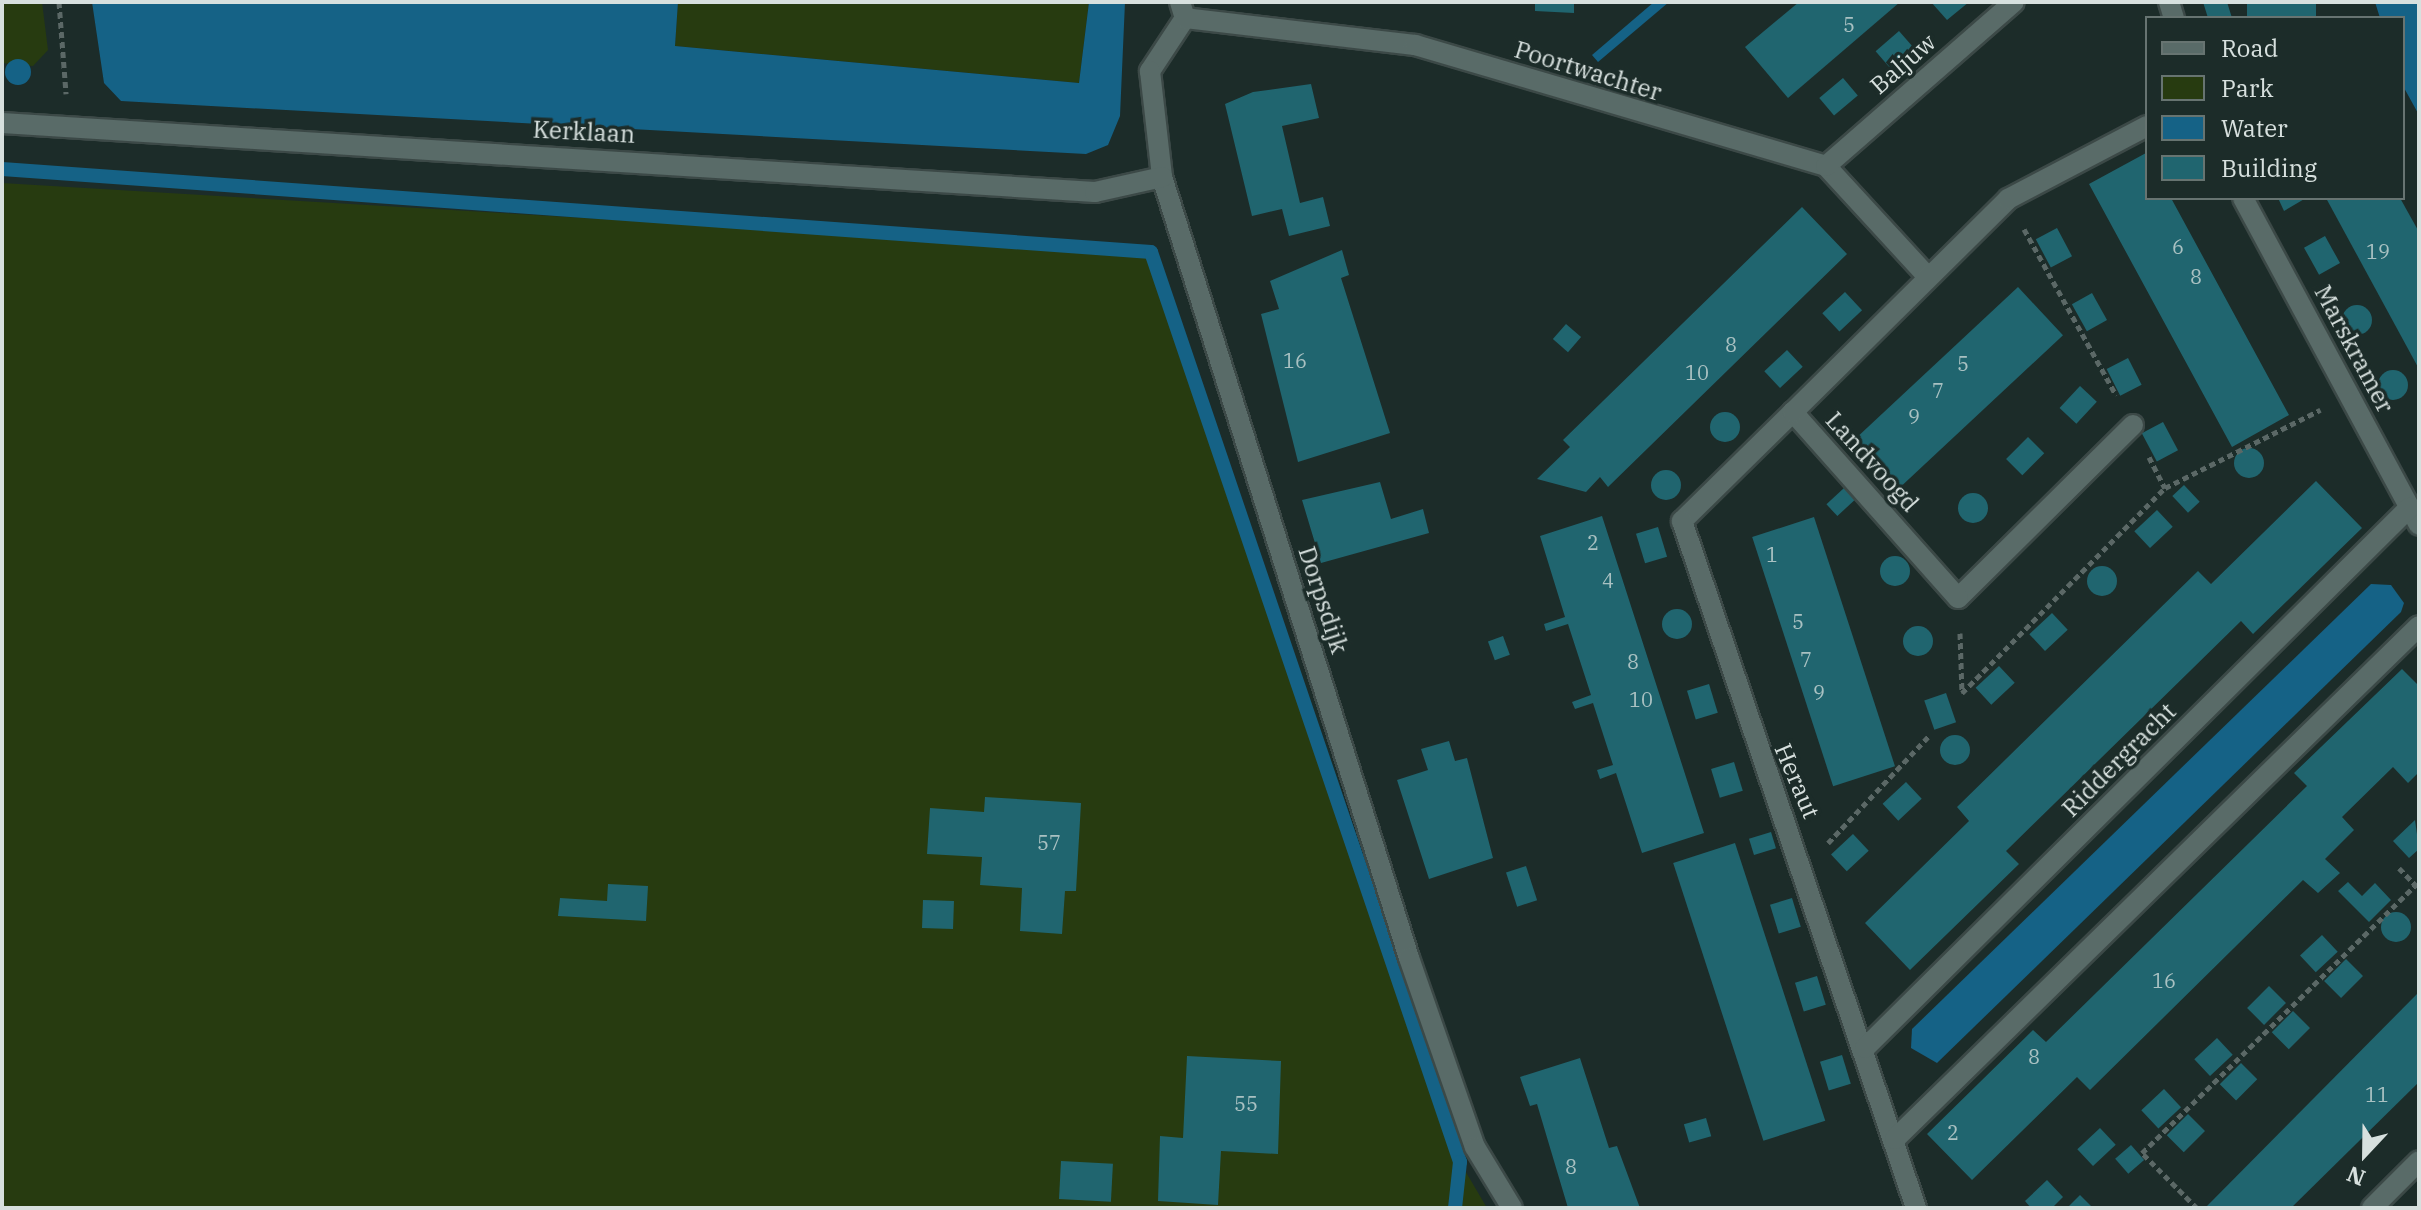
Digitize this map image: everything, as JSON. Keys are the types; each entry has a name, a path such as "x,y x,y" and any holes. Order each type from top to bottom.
{"street":[{"name":"Baljuw","path":"1826,166 2014,2"},
{"name":"Poortwachter","path":"1182,10 1415,45 1826,166"},
{"name":"Dorpsdijk","path":"1182,10 1150,71 1162,177 1409,958 1475,1147 1512,1208"},
{"name":"Kerklaan","path":"2,123 1095,192 1162,177"},
{"name":"Landvoogd","path":"1958,598 1793,412 2008,199 2145,127"},
{"path":"1826,166 1927,276"},
{"name":"Marskramer","path":"2244,200 2414,517"},
{"name":"Heraut","path":"1793,412 1682,521 1767,789 1803,869 1916,1208"},
{"path":"1958,598 2133,425"},
{"name":"Riddergracht","path":"1865,1048 2414,517"},
{"path":"1895,1139 2419,626"},
{"path":"2372,1208 2419,1161"}],"path":[{"path":"59,2 69,127"},
{"path":"2008,199 2165,488"},
{"path":"1958,598 1962,693 2165,488 2349,395"},
{"path":"1803,869 1929,736"},
{"path":"2197,1208 2142,1153 2417,887 2399,868"}],"green space":[{"path":"2,2 42,2 48,50 33,66 2,63"},
{"path":"678,2 1089,2 1079,83 675,46"},
{"path":"2,183 1151,252 1460,1162 1487,1208 2,1208"}],"water":[{"path":"92,2 678,2 675,46 1079,83 1089,2 1125,2 1120,116 1108,145 1086,154 121,101 104,83"},
{"path":"1654,2 1669,2 1598,62 1592,55"},
{"path":"2375,2 2419,2 2419,115 2405,90 2405,16 2379,16"},
{"path":"18,59 27,63 31,72 27,81 18,85 9,81 5,72 9,63"},
{"path":"2371,584 2391,585 2404,603 2401,612 1937,1063 1911,1048 1912,1029"}],"building":[{"path":"1535,2 1574,2 1574,13 1535,11"},
{"path":"1799,2 1900,2 1788,98 1745,47"},
{"path":"1931,2 1969,2 1947,20"},
{"path":"2203,2 2227,2 2231,16 2207,16"},
{"path":"2247,2 2316,2 2316,16 2247,16"},
{"path":"1899,31 1914,48 1891,69 1876,51"},
{"path":"1843,78 1858,96 1834,116 1819,98"},
{"path":"1311,84 1319,118 1282,126 1300,203 1323,197 1330,226 1289,236 1282,209 1252,216 1225,104 1253,92"},
{"path":"2145,154 2145,200 2172,200 2289,415 2232,447 2089,184"},
{"path":"2279,200 2303,200 2284,211"},
{"path":"2327,200 2401,200 2419,232 2419,369"},
{"path":"1802,207 1847,254 1608,487 1600,477 1586,492 1537,479 1570,447 1563,440"},
{"path":"2057,228 2072,256 2051,268 2036,239"},
{"path":"2325,236 2340,263 2319,275 2304,248"},
{"path":"1342,250 1349,275 1341,278 1390,433 1298,462 1261,314 1279,309 1270,281"},
{"path":"2018,287 2063,335 1898,489 1853,441"},
{"path":"1845,292 1862,310 1839,331 1822,313"},
{"path":"2092,293 2107,320 2087,331 2072,304"},
{"path":"2357,305 2368,309 2372,320 2368,331 2357,335 2346,331 2342,320 2346,309"},
{"path":"1566,324 1581,337 1568,352 1553,339"},
{"path":"1787,350 1803,367 1780,388 1764,371"},
{"path":"2128,358 2142,385 2120,396 2107,369"},
{"path":"2393,370 2404,374 2408,385 2404,396 2393,400 2382,396 2378,385 2382,374"},
{"path":"2080,386 2097,402 2076,424 2060,408"},
{"path":"1725,412 1736,416 1740,427 1736,438 1725,442 1714,438 1710,427 1714,416"},
{"path":"2163,422 2178,450 2157,462 2142,433"},
{"path":"2028,437 2044,453 2022,475 2006,459"},
{"path":"2249,448 2260,452 2264,463 2260,474 2249,478 2238,474 2234,463 2238,452"},
{"path":"1666,470 1677,474 1681,485 1677,496 1666,500 1655,496 1651,485 1655,474"},
{"path":"2316,481 2362,528 2253,634 2241,621 2006,851 2019,864 1910,970 1865,923 1969,821 1957,807 2198,571 2211,584"},
{"path":"1380,482 1391,519 1423,509 1429,533 1321,563 1302,500"},
{"path":"2184,485 2200,502 2188,513 2172,496"},
{"path":"1844,488 1855,500 1837,516 1826,504"},
{"path":"1973,493 1984,497 1988,508 1984,519 1973,523 1962,519 1958,508 1962,497"},
{"path":"2157,510 2173,527 2150,548 2134,531"},
{"path":"1602,516 1704,833 1642,853 1616,773 1600,779 1597,770 1613,765 1593,703 1575,709 1572,702 1591,695 1568,624 1546,631 1544,624 1565,617 1540,536"},
{"path":"1814,517 1895,766 1833,786 1752,537"},
{"path":"1658,527 1667,557 1645,563 1636,534"},
{"path":"1895,556 1906,560 1910,571 1906,582 1895,586 1884,582 1880,571 1884,560"},
{"path":"2102,566 2113,570 2117,581 2113,592 2102,596 2091,592 2087,581 2091,570"},
{"path":"1677,609 1688,613 1692,624 1688,635 1677,639 1666,635 1662,624 1666,613"},
{"path":"2052,613 2068,630 2045,651 2029,634"},
{"path":"1918,626 1929,630 1933,641 1929,652 1918,656 1907,652 1903,641 1907,630"},
{"path":"1503,636 1510,655 1495,660 1488,641"},
{"path":"1999,666 2015,683 1991,705 1976,688"},
{"path":"2402,669 2419,686 2419,772 2408,783 2393,767 2342,817 2354,830 2325,859 2340,873 2318,893 2303,880 2090,1090 2077,1077 1972,1180 1927,1134 2033,1030 2046,1042 2307,786 2294,773"},
{"path":"1709,684 1718,713 1696,719 1687,691"},
{"path":"1946,693 1956,722 1934,730 1924,700"},
{"path":"1955,735 1966,739 1970,750 1966,761 1955,765 1944,761 1940,750 1944,739"},
{"path":"1449,741 1455,761 1467,758 1493,858 1429,879 1397,780 1428,770 1421,749"},
{"path":"1734,762 1743,791 1720,798 1711,769"},
{"path":"1906,782 1922,799 1898,821 1883,804"},
{"path":"985,797 1081,803 1076,891 1065,891 1062,934 1020,931 1022,888 980,885 982,857 927,854 930,808 984,812"},
{"path":"2415,820 2419,849 2409,858 2393,841"},
{"path":"1771,832 1776,848 1754,855 1749,839"},
{"path":"1853,834 1869,851 1847,871 1831,854"},
{"path":"1735,843 1825,1121 1763,1141 1673,863"},
{"path":"1526,866 1537,900 1517,907 1506,872"},
{"path":"2348,882 2362,896 2375,883 2391,900 2369,922 2338,891"},
{"path":"608,884 648,886 646,921 558,916 560,898 607,901"},
{"path":"1792,898 1801,927 1779,933 1770,905"},
{"path":"923,900 954,901 953,929 922,928"},
{"path":"2396,912 2407,916 2411,927 2407,938 2396,942 2385,938 2381,927 2385,916"},
{"path":"2322,935 2338,952 2316,972 2300,955"},
{"path":"2346,959 2363,976 2341,998 2324,981"},
{"path":"1817,976 1826,1005 1804,1011 1795,983"},
{"path":"2269,986 2286,1003 2264,1025 2247,1008"},
{"path":"2419,992 2419,1082 2291,1208 2205,1208"},
{"path":"2293,1011 2310,1028 2289,1049 2272,1032"},
{"path":"2217,1038 2233,1055 2210,1076 2194,1059"},
{"path":"1842,1055 1851,1084 1829,1090 1820,1062"},
{"path":"1187,1056 1281,1061 1278,1154 1221,1151 1218,1205 1158,1201 1160,1136 1183,1138"},
{"path":"1580,1058 1609,1148 1617,1146 1640,1208 1568,1208 1537,1104 1530,1106 1520,1077"},
{"path":"2241,1063 2257,1079 2236,1100 2220,1084"},
{"path":"2164,1089 2181,1107 2158,1128 2141,1110"},
{"path":"2188,1114 2205,1131 2184,1152 2167,1135"},
{"path":"1706,1118 1711,1136 1689,1143 1684,1124"},
{"path":"2100,1128 2116,1145 2093,1166 2077,1149"},
{"path":"2131,1145 2144,1160 2128,1174 2115,1159"},
{"path":"1061,1161 1113,1164 1111,1202 1059,1199"},
{"path":"2047,1180 2063,1197 2052,1208 2031,1208 2025,1201"},
{"path":"2080,1195 2093,1208 2067,1208"}],"waterway":[{"path":"2,169 1151,252 1460,1162 1455,1208"}]}
